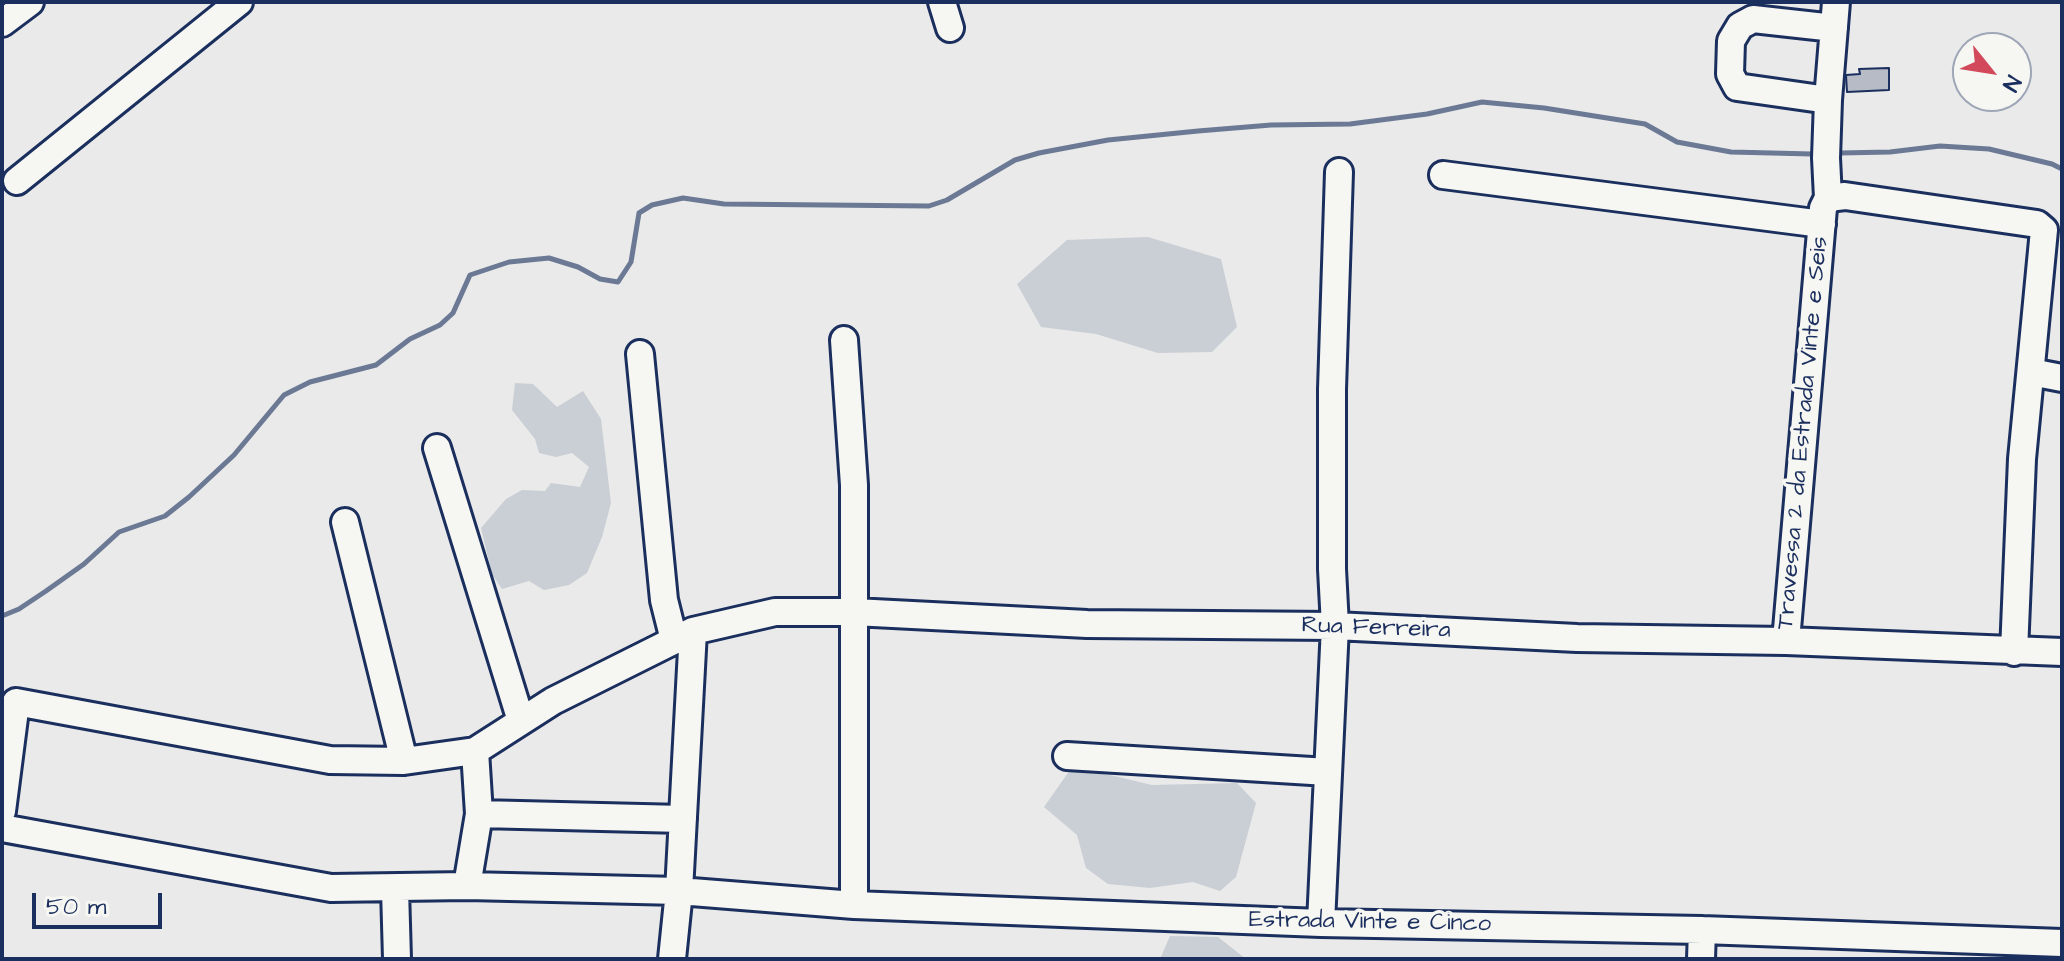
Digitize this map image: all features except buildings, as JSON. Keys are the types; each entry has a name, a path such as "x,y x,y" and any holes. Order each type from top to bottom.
{"street":[{"path":"2,23 30,2"},
{"path":"17,181 239,2"},
{"path":"942,2 950,28"},
{"name":"Travessa 2 da Estrada Vinte e Seis","path":"1786,641 1823,208 1828,198 1828,100 1836,2"},
{"path":"1828,100 1737,87 1730,74 1731,41 1740,26 1767,12 1834,28"},
{"path":"1321,923 1335,626 1332,389 1339,172"},
{"path":"1443,175 1822,224"},
{"path":"1828,198 1845,196 2037,224 2044,230 2022,459 2014,652"},
{"path":"844,340 854,485 854,905"},
{"path":"640,354 664,600 683,636 683,819 672,959"},
{"path":"2031,372 2062,378"},
{"path":"437,448 521,721"},
{"path":"345,522 404,761"},
{"name":"Rua Ferreira","path":"475,751 553,701 683,636 775,612 854,612 1087,624 1335,626 1577,638 1786,641 2062,652"},
{"path":"2,811 16,702 330,760 404,761 475,751 479,814 467,886"},
{"path":"1067,756 1328,772"},
{"path":"479,814 683,819"},
{"name":"Estrada Vinte e Cinco","path":"2,828 331,888 467,886 679,891 854,905 1321,923 1702,930 2062,943"},
{"path":"395,889 397,959"},
{"path":"1701,959 1702,930"}],"shaded area":[{"path":"1148,237 1221,259 1237,327 1212,352 1158,353 1096,334 1041,327 1017,284 1067,240"},
{"path":"515,383 533,384 557,407 583,391 601,419 611,503 602,537 587,573 569,585 544,590 529,581 502,589 492,574 481,528 506,499 522,490 545,491 551,483 580,487 589,467 572,453 556,457 539,453 535,439 512,410"},
{"path":"1070,770 1152,785 1237,783 1256,803 1236,877 1220,891 1193,882 1150,888 1108,884 1086,868 1077,835 1044,807"},
{"path":"1170,936 1218,937 1246,959 1160,959"}],"waterway":[{"path":"2,616 19,609 84,564 119,532 165,516 234,455 284,395 310,382 376,365 410,339 440,325 453,313 470,275 509,262 549,258 578,267 600,279 618,282 631,262 639,213 652,205 683,198 724,204 929,206 947,200 1015,160 1108,140 1271,125 1350,124 1427,114 1482,102 1645,124 1677,142 1731,152 1812,154"},
{"path":"1840,153 1890,152 1940,146 1989,149 2062,169"}]}
